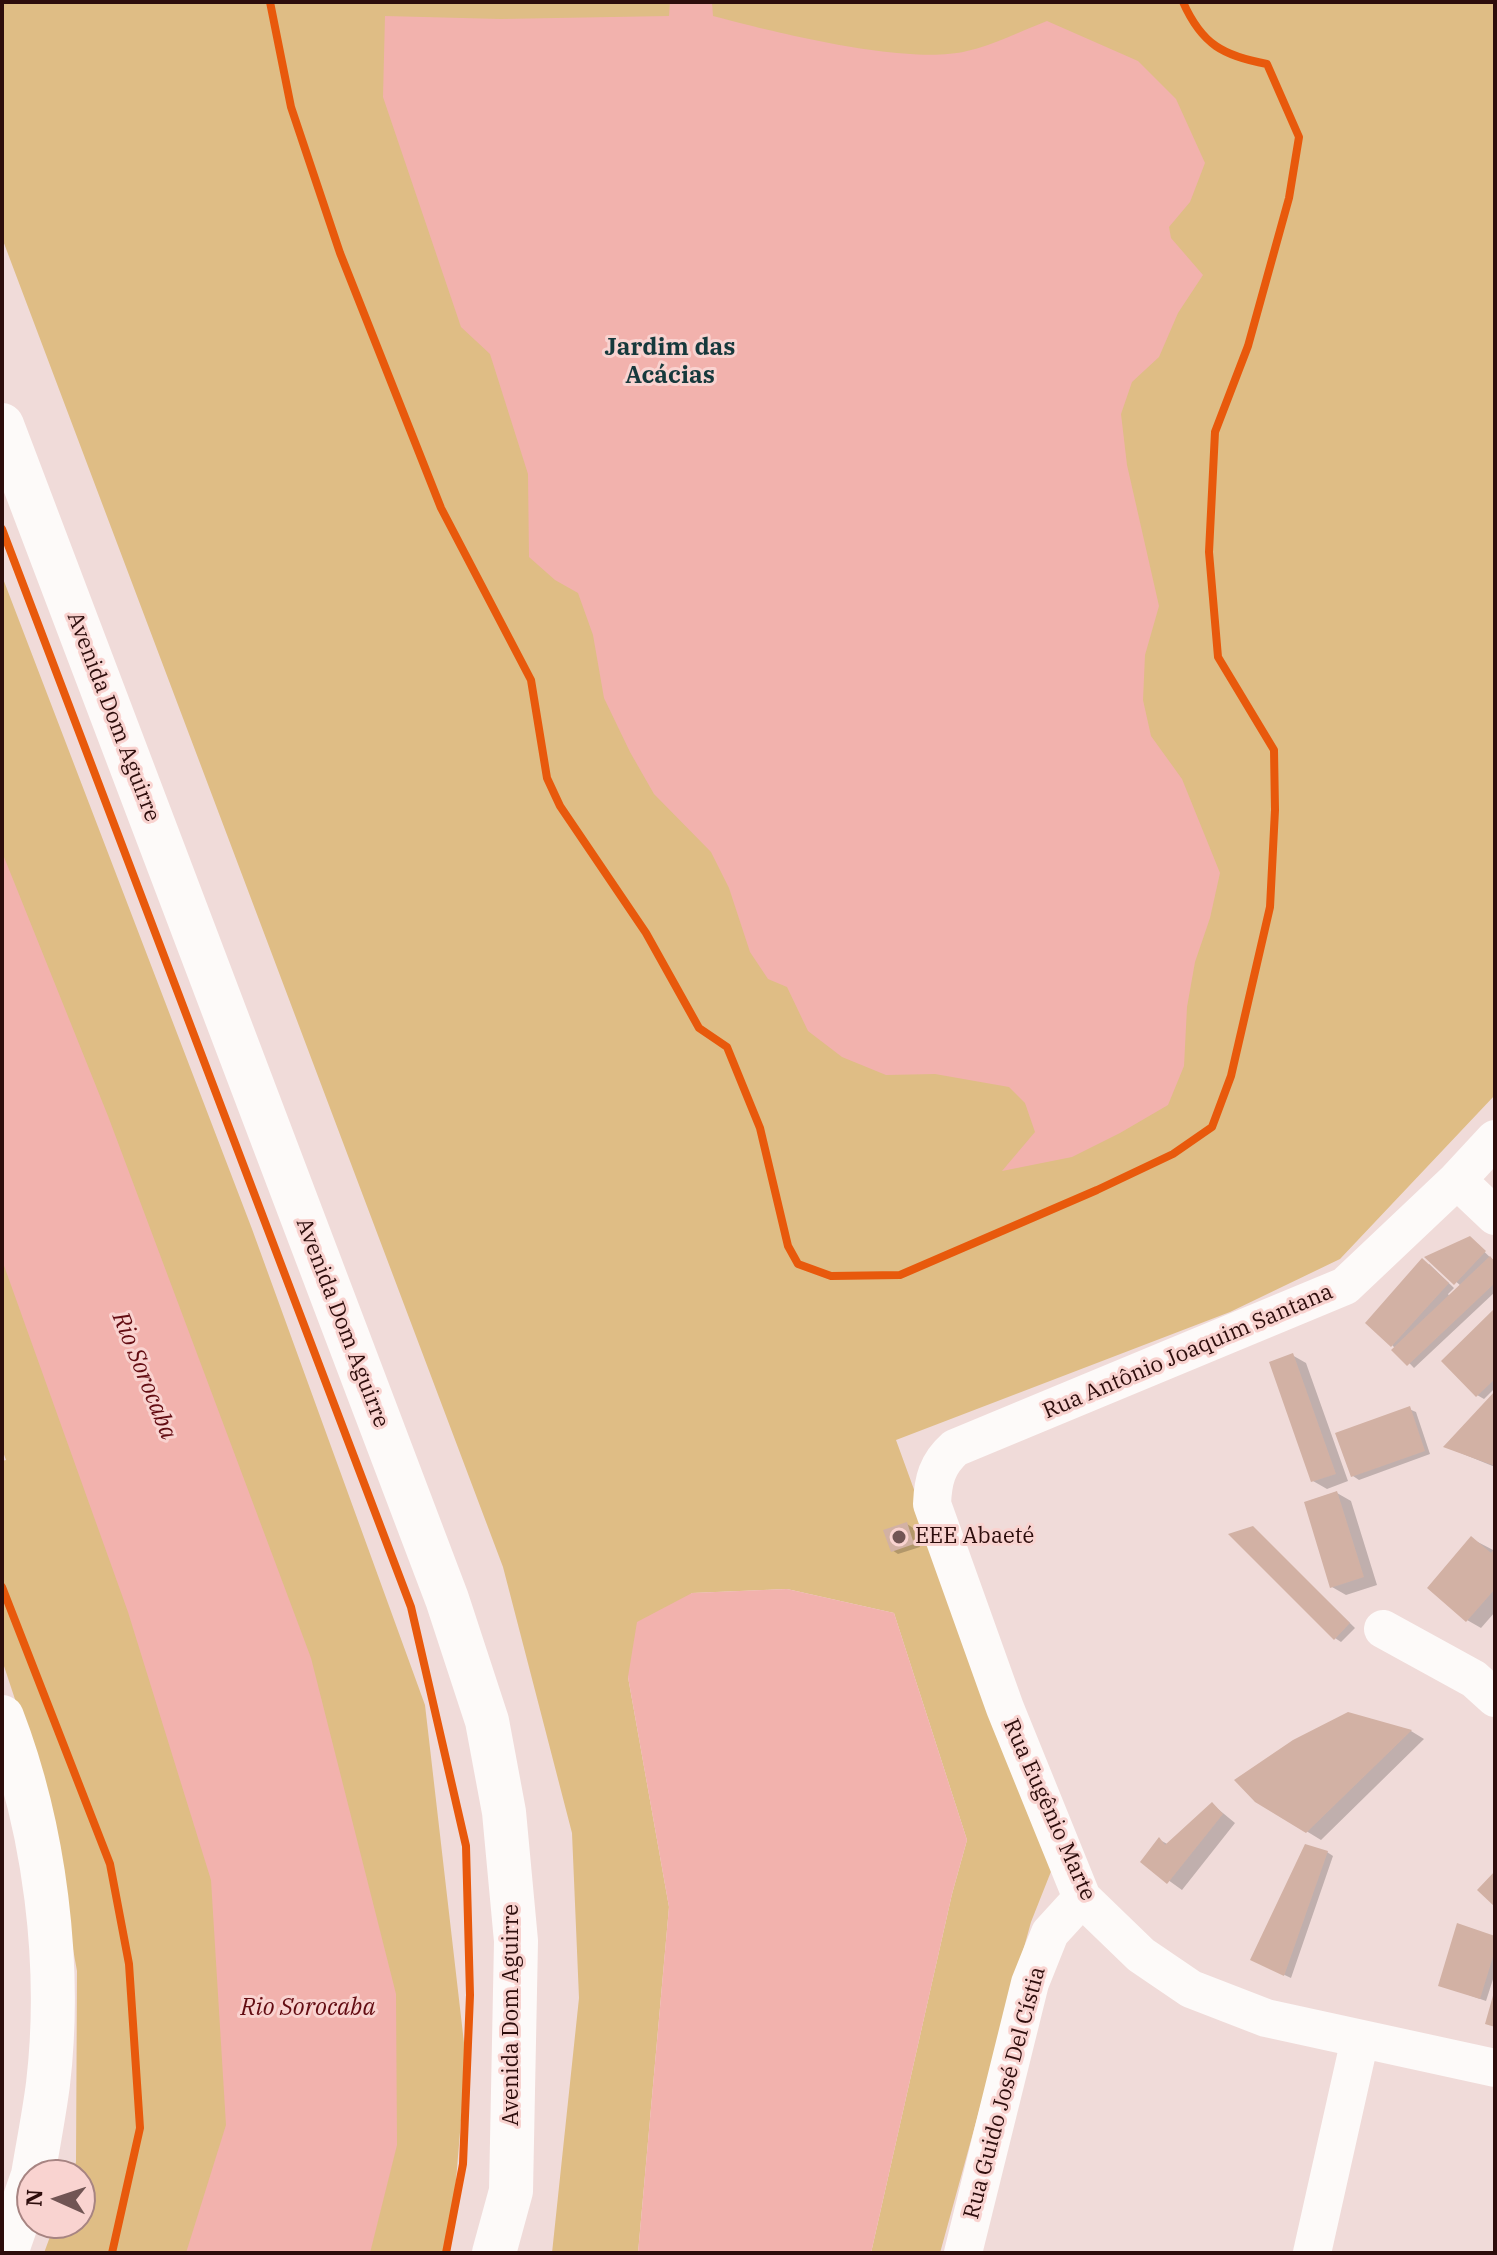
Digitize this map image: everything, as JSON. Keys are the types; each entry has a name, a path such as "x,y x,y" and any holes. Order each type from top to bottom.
{"main road":[{"name":"Avenida Dom Aguirre","path":"2,425 447,1599 487,1721 504,1812 516,1941 511,2191 494,2253"},
{"path":"2,1717 34,1813 51,1949 48,2083 35,2159"},
{"path":"6,2253 16,2224"}],"street":[{"name":"Rua Antônio Joaquim Santana","path":"935,1473 943,1459 955,1448 1345,1286 1457,1180 1495,1139"},
{"path":"1457,1180 1495,1216"},
{"name":"Rua Eugênio Marte","path":"935,1473 932,1504 1005,1708 1082,1898 1141,1955 1191,1989 1266,2018 1495,2068"},
{"path":"1383,1629 1474,1679 1495,1698"},
{"name":"Rua Guido José Del Cístia","path":"963,2253 1030,1983 1050,1933 1082,1898"},
{"path":"1312,2253 1360,2039"}],"shaded area":[{"path":"2,2 1495,2 1495,1095 1340,1259 1230,1312 896,1440 1052,1869 1031,1922 940,2253 871,2253 967,1840 894,1613 787,1589 692,1593 628,1677 669,1907 638,2253 552,2253 579,1998 572,1833 503,1567 2,238"},
{"path":"2,576 252,1229 425,1705 466,2060 450,2253 44,2253 49,2239 96,2239 96,2159 76,2159 77,1971 43,1784 2,1660 2,1461 6,1460 2,1449"}],"water":[{"path":"670,2 712,2 713,16 841,45 911,54 967,51 1047,21 1138,61 1176,99 1205,163 1190,202 1169,227 1171,238 1203,275 1178,313 1159,357 1132,382 1121,414 1127,465 1159,606 1145,655 1143,700 1151,736 1182,779 1220,873 1210,918 1195,962 1187,1007 1184,1066 1168,1105 1072,1157 1002,1171 1035,1132 1025,1103 1009,1087 935,1074 886,1075 842,1057 808,1031 787,987 768,979 750,952 729,888 711,852 654,794 630,752 604,698 593,635 578,593 555,580 529,557 528,474 490,354 461,327 383,97 385,16 501,19 669,16"},
{"name":"Rio Sorocaba","path":"2,852 108,1116 311,1658 396,1994 397,2145 370,2253 186,2253 226,2125 211,1880 128,1612 2,1260"},
{"path":"787,1589 894,1613 967,1840 871,2253 638,2253 669,1907 628,1677 637,1622 692,1593"}],"building":[{"path":"1470,1236 1486,1251 1454,1285 1424,1257"},
{"path":"1490,1256 1495,1262 1495,1283 1407,1366 1391,1350"},
{"path":"1422,1258 1449,1283 1391,1347 1365,1323"},
{"path":"1495,1308 1495,1379 1476,1397 1441,1361"},
{"path":"1293,1353 1336,1474 1311,1482 1269,1362"},
{"path":"1495,1391 1495,1466 1443,1447"},
{"path":"1410,1406 1425,1451 1351,1477 1335,1433"},
{"path":"1337,1491 1364,1577 1330,1588 1304,1502"},
{"name":"EEE Abaeté","path":"907,1522 914,1544 891,1552 883,1530"},
{"path":"1253,1526 1350,1623 1334,1640 1228,1534"},
{"path":"1471,1536 1491,1553 1495,1548 1495,1589 1466,1622 1427,1588"},
{"path":"1348,1712 1412,1730 1306,1833 1255,1802 1234,1780 1293,1740"},
{"path":"1212,1802 1223,1814 1167,1884 1140,1862 1159,1837 1165,1845"},
{"path":"1305,1844 1328,1851 1284,1976 1250,1960"},
{"path":"1495,1871 1495,1907 1477,1890"},
{"path":"1457,1923 1495,1936 1495,1950 1480,1999 1438,1986"},
{"path":"1495,1992 1495,2027 1485,2024"}],"cycle path":[{"path":"270,2 291,107 340,253 441,508 531,680 547,778 560,806 646,933 699,1028 727,1047 760,1128 788,1246 798,1264 831,1276 900,1275 1173,1154 1212,1127 1231,1076 1270,907 1275,810 1274,750 1218,657 1209,552 1215,432 1248,346 1289,198 1299,137 1267,64 1238,57 1216,46 1198,29 1183,2"},
{"path":"2,529 411,1607 466,1846 470,1995 463,2164 446,2253"},
{"path":"2,1587 110,1864 129,1964 140,2128 112,2253"}],"place":[{"name":"EEE Abaeté","path":"899,1537"}],"district":[{"name":"Jardim das Acácias","path":"670,362"}]}
